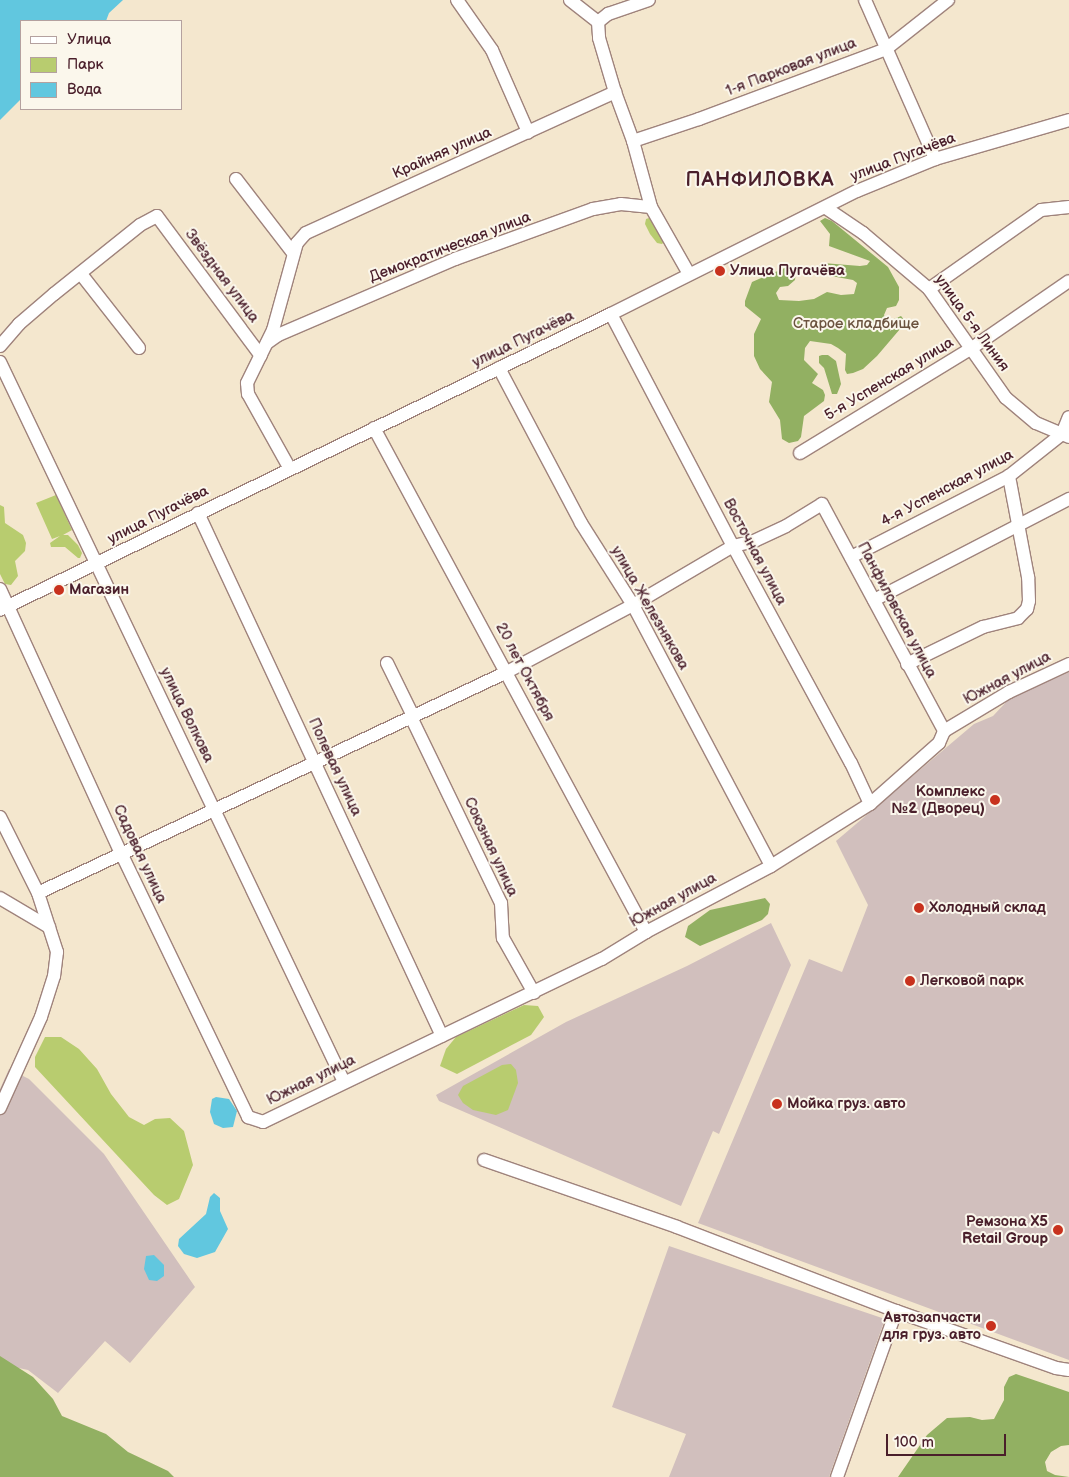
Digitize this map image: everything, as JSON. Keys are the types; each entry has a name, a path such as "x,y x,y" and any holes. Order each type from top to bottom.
{"street":[{"path":"457,0 492,50 528,132"},
{"path":"570,0 598,22"},
{"path":"649,0 608,14 598,22 597,30 614,92 633,140 651,207 689,274"},
{"path":"865,0 935,159"},
{"name":"1-я Парковая улица","path":"633,140 699,119 886,49 948,0"},
{"name":"Крайняя улица","path":"293,253 297,243 306,233 614,92"},
{"name":"улица Пугачёва","path":"4,608 611,314 864,188 935,159 1069,120"},
{"path":"236,179 293,253 286,288 267,343 247,383 248,394 290,470"},
{"name":"Демократическая улица","path":"267,343 278,334 455,259 592,209 621,204 651,207"},
{"path":"929,289 1042,210 1069,207"},
{"name":"улица 5-я Линия","path":"826,208 863,233 929,289 1006,398 1036,423 1066,435"},
{"name":"Звёздная улица","path":"81,274 140,225 157,216 261,356"},
{"path":"0,346 19,324 81,274 139,348"},
{"name":"5-я Успенская улица","path":"800,453 971,349 1069,281"},
{"name":"Восточная улица","path":"611,314 733,546 851,762 870,804"},
{"name":"улица Волкова","path":"0,362 344,1082"},
{"name":"улица Железнякова","path":"499,368 581,523 632,605 770,866"},
{"name":"4-я Успенская улица","path":"851,557 1009,476 1066,435 1069,417"},
{"name":"20 лет Октября","path":"374,428 646,932"},
{"path":"907,664 983,627 1018,618 1026,609 1029,601 1028,577 1009,476"},
{"path":"874,600 1069,500"},
{"name":"Панфиловская улица","path":"733,546 754,540 786,526 822,504 944,731"},
{"name":"Полевая улица","path":"198,513 442,1036"},
{"path":"38,893 122,855 214,808 507,672 632,605 733,546"},
{"name":"Садовая улица","path":"0,589 4,608 248,1117 263,1122"},
{"name":"Союзная улица","path":"387,663 501,903 503,938 534,992"},
{"name":"Южная улица","path":"263,1122 602,959 646,932 770,866 870,804 939,743 944,731 1009,692 1069,664"},
{"path":"0,817 38,893 57,952 54,976 40,1017 0,1108"},
{"path":"0,898 49,927"},
{"path":"484,1160 677,1227 896,1311 1056,1368 1069,1370"},
{"path":"836,1477 896,1311"}],"shaded area":[{"path":"1069,672 1069,1360 698,1223 809,959 842,972 868,905 836,841 974,724 993,716 1009,699"},
{"path":"771,923 791,965 719,1134 713,1131 681,1206 439,1101 436,1095 566,1022 687,966"},
{"path":"9,1069 29,1079 104,1154 195,1287 130,1363 105,1341 58,1393 28,1370 0,1364 0,1089"},
{"path":"669,1246 885,1319 829,1477 669,1477 686,1434 612,1407"}],"green space":[{"path":"649,218 660,233 664,242 662,244 657,243 645,224 646,219"},
{"name":"Старое кладбище","path":"825,218 832,221 888,267 899,287 899,300 896,306 887,308 884,315 887,322 901,316 906,322 877,356 863,369 853,373 847,374 845,370 846,354 838,348 831,344 810,341 805,348 804,360 818,374 812,383 823,390 825,395 824,401 804,416 801,437 798,441 789,443 782,439 780,420 769,402 772,382 760,369 754,356 754,334 761,319 745,306 745,301 752,282 787,267 796,272 795,280 788,286 780,287 776,293 779,300 799,301 814,299 827,292 841,295 854,294 857,283 853,280 820,274 818,271 819,266 823,263 860,266 867,265 870,261 829,246 830,234 820,221"},
{"path":"828,355 836,361 841,384 837,394 832,394 824,368 819,363 819,356"},
{"path":"56,495 72,530 63,535 68,535 78,545 82,553 80,558 65,547 51,547 50,543 60,536 52,539 36,503"},
{"path":"0,505 4,507 5,523 23,535 26,543 25,551 15,561 18,576 11,585 5,584 0,574"},
{"path":"765,898 770,904 768,914 762,920 700,946 685,937 688,926 710,910"},
{"path":"524,1005 538,1006 544,1017 531,1035 457,1074 440,1066 446,1049 456,1037"},
{"path":"45,1037 61,1037 79,1049 97,1069 111,1094 129,1117 144,1125 155,1119 170,1118 184,1131 193,1165 179,1199 167,1205 154,1195 35,1067 35,1057"},
{"path":"511,1064 516,1070 518,1083 508,1110 496,1115 473,1110 463,1103 458,1095 463,1086 502,1065"},
{"path":"0,1356 33,1377 53,1399 62,1416 106,1434 128,1452 168,1471 174,1477 0,1477"},
{"path":"1016,1374 1069,1392 1069,1445 1061,1446 1051,1452 1045,1462 1047,1471 1055,1475 1069,1477 898,1477 927,1435 947,1418 994,1419 1004,1400 1004,1387 1009,1377"}],"water":[{"path":"0,0 123,0 109,13 106,20 20,20 20,100 0,120"},
{"path":"216,1097 229,1099 237,1111 233,1127 223,1128 214,1124 210,1112 212,1099"},
{"path":"214,1193 220,1198 220,1211 228,1229 215,1252 197,1258 184,1254 178,1246 179,1239 206,1214 210,1197"},
{"path":"154,1255 164,1265 164,1276 157,1281 149,1280 144,1269 146,1256"}],"place":[{"name":"Улица Пугачёва","path":"720,271"},
{"name":"Магазин","path":"59,590"},
{"name":"Комплекс №2 (Дворец)","path":"995,800"},
{"name":"Холодный склад","path":"919,908"},
{"name":"Легковой парк","path":"910,981"},
{"name":"Мойка груз. авто","path":"777,1104"},
{"name":"Ремзона X5 Retail Group","path":"1058,1230"},
{"name":"Автозапчасти для груз. авто","path":"991,1326"}],"district":[{"name":"ПАНФИЛОВКА","path":"760,180"}]}
